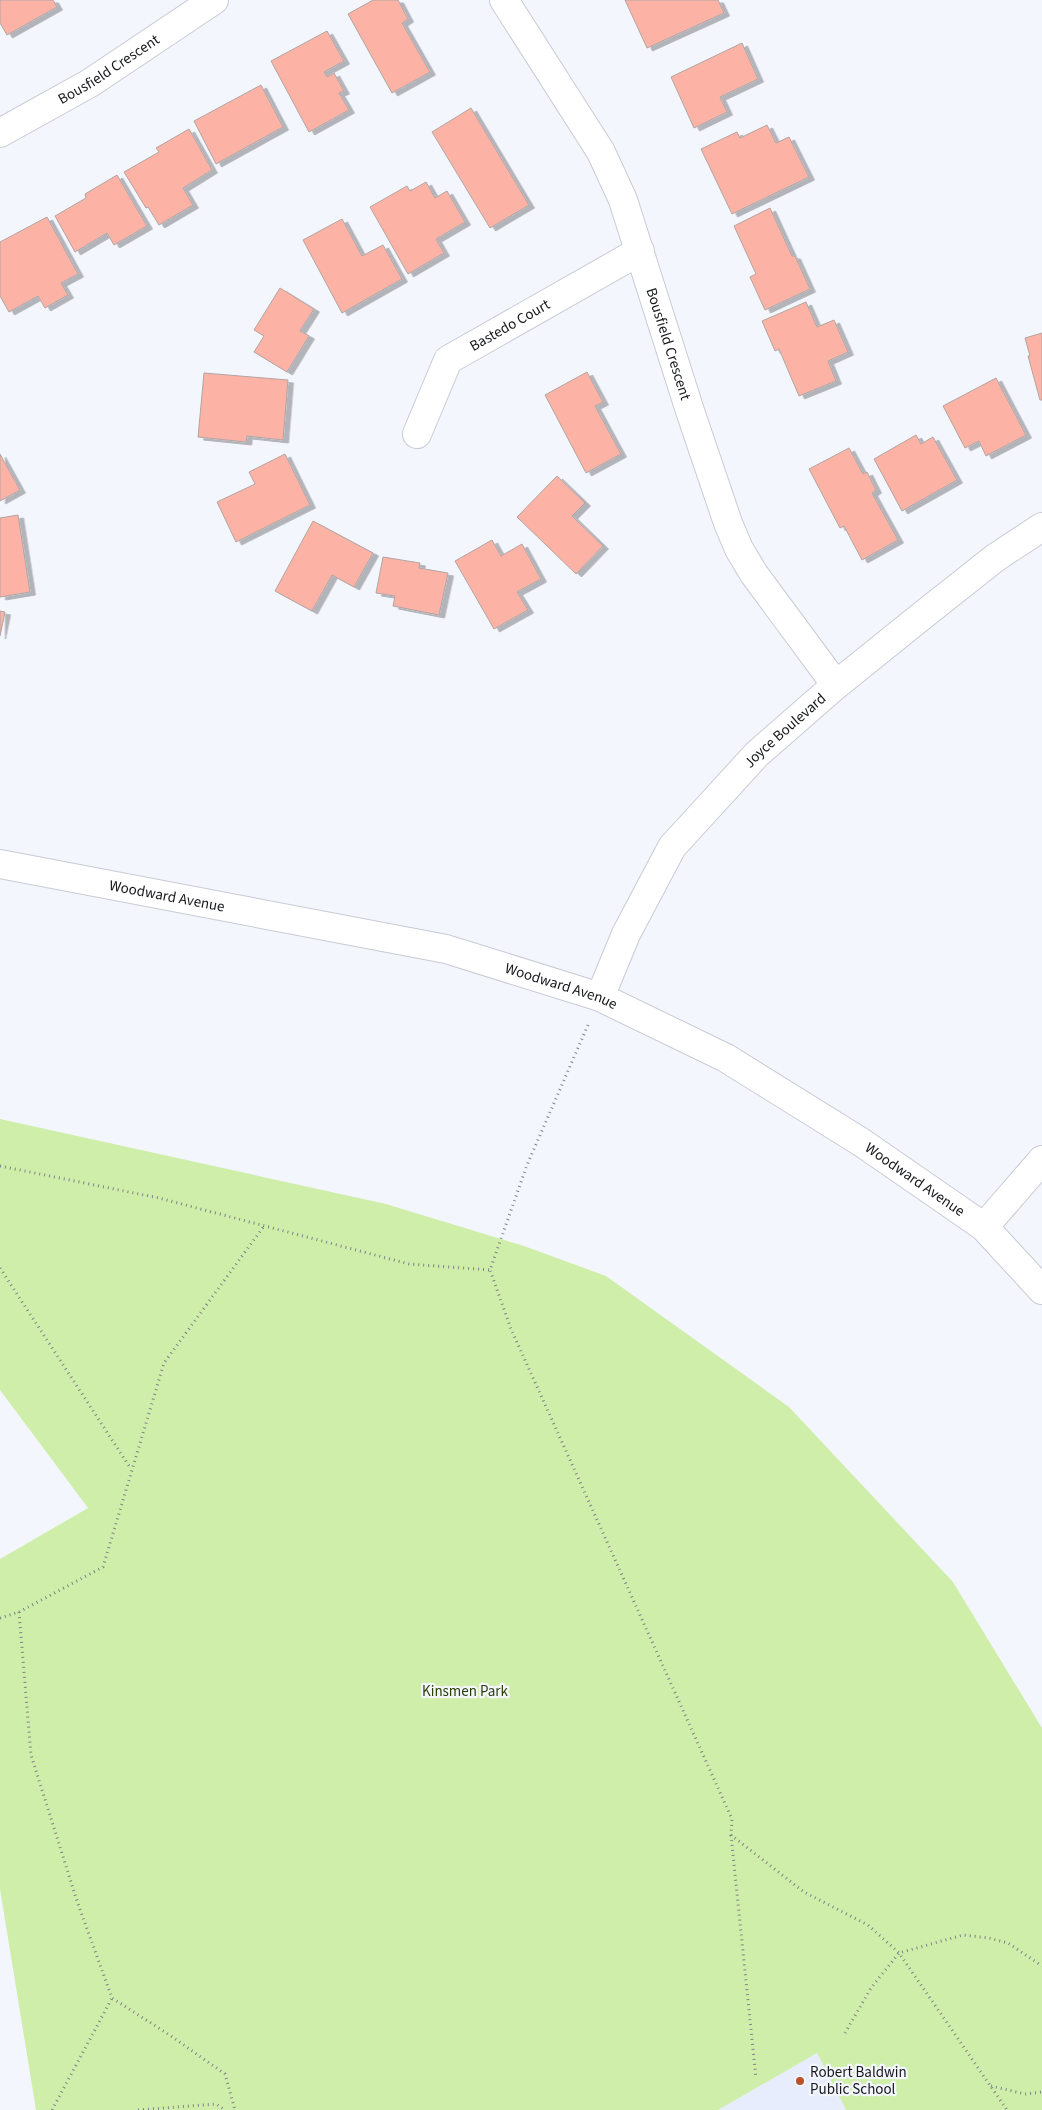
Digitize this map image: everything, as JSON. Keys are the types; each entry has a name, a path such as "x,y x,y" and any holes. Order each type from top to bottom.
{"street":[{"name":"Bousfield Crescent","path":"0,133 90,83 214,0"},
{"name":"Bousfield Crescent","path":"504,0 601,152 622,200 690,411 739,550 754,574 836,684"},
{"name":"Bastedo Court","path":"417,434 448,360 640,251"},
{"name":"Joyce Boulevard","path":"600,997 626,934 672,847 757,754 836,684 996,558 1042,527"},
{"name":"Woodward Avenue","path":"0,864 446,949 600,997 726,1058 861,1142 984,1227 1042,1290"},
{"path":"984,1227 1042,1160"}],"path":[{"path":"600,997 527,1165 490,1270 511,1329 732,1819 730,1835 756,2078"},
{"path":"0,1166 159,1198 409,1264 490,1270"},
{"path":"0,1618 19,1612 103,1567 164,1363 264,1226"},
{"path":"0,1268 132,1470"},
{"path":"19,1612 31,1755 77,1901 112,1998 172,2036 225,2074 235,2110"},
{"path":"730,1835 804,1892 868,1925 899,1952 1008,2110"},
{"path":"844,2033 871,1988 899,1952 963,1935 1008,1943 1042,1966"},
{"path":"52,2110 112,1998"},
{"path":"991,2086 1025,2094 1042,2092"},
{"path":"138,2110 216,2104 225,2110"}],"shaded area":[{"name":"Robert Baldwin Public School","path":"817,2053 846,2110 718,2110"}],"green space":[{"name":"Kinsmen Park","path":"0,1119 386,1204 524,1246 606,1276 789,1407 953,1582 1042,1728 1042,2110 846,2110 817,2053 718,2110 36,2110 0,1889 0,1559 88,1508 0,1390"}],"building":[{"path":"0,0 53,0 57,7 7,35 0,23"},
{"path":"373,0 398,0 408,19 402,23 430,72 392,93 348,14"},
{"path":"625,0 718,0 724,13 647,48"},
{"path":"327,31 344,61 324,72 327,77 334,73 344,91 339,93 349,110 309,132 271,61"},
{"path":"742,43 758,79 720,97 727,112 694,128 671,77"},
{"path":"261,85 283,127 216,164 194,121"},
{"path":"471,108 529,205 490,228 432,132"},
{"path":"767,125 776,143 789,137 809,177 732,214 701,149 737,132 740,138"},
{"path":"189,129 212,170 183,188 193,205 159,225 124,172 159,152 156,148"},
{"path":"117,175 147,226 114,245 107,233 75,252 55,216 86,198 85,194"},
{"path":"426,182 435,198 447,191 465,222 436,239 444,253 408,274 370,207 407,186 410,191"},
{"path":"770,208 792,256 795,256 810,289 765,310 750,277 756,274 734,226"},
{"path":"47,217 78,274 61,283 68,295 45,308 38,296 9,312 0,296 0,242"},
{"path":"342,219 362,256 383,245 402,279 342,313 303,240"},
{"path":"280,288 314,309 300,331 309,336 287,372 254,352 264,336 254,330"},
{"path":"806,302 817,327 834,320 848,352 828,361 836,381 799,396 779,349 775,351 762,321"},
{"path":"1042,333 1042,400 1040,400 1025,338"},
{"path":"587,372 603,402 595,406 621,454 586,473 545,395"},
{"path":"204,373 288,380 283,440 247,436 246,442 198,437"},
{"path":"996,378 1026,435 986,456 979,441 965,448 943,406"},
{"path":"916,435 921,444 933,437 957,480 902,511 874,459"},
{"path":"849,448 863,474 867,472 876,490 872,493 898,540 862,560 844,526 840,528 809,469"},
{"path":"0,454 20,490 0,501"},
{"path":"285,454 310,505 236,542 217,502 255,484 249,472"},
{"path":"557,476 585,503 572,516 603,546 576,574 517,517"},
{"path":"18,515 30,592 0,597 0,518"},
{"path":"313,521 373,553 354,587 332,575 312,611 275,591"},
{"path":"492,540 501,556 522,544 541,579 517,592 528,610 494,629 455,561"},
{"path":"383,557 420,563 419,568 448,573 439,615 393,606 395,596 376,593"},
{"path":"0,611 5,612 0,636"}],"place":[{"name":"Robert Baldwin Public School","path":"800,2081"}]}
